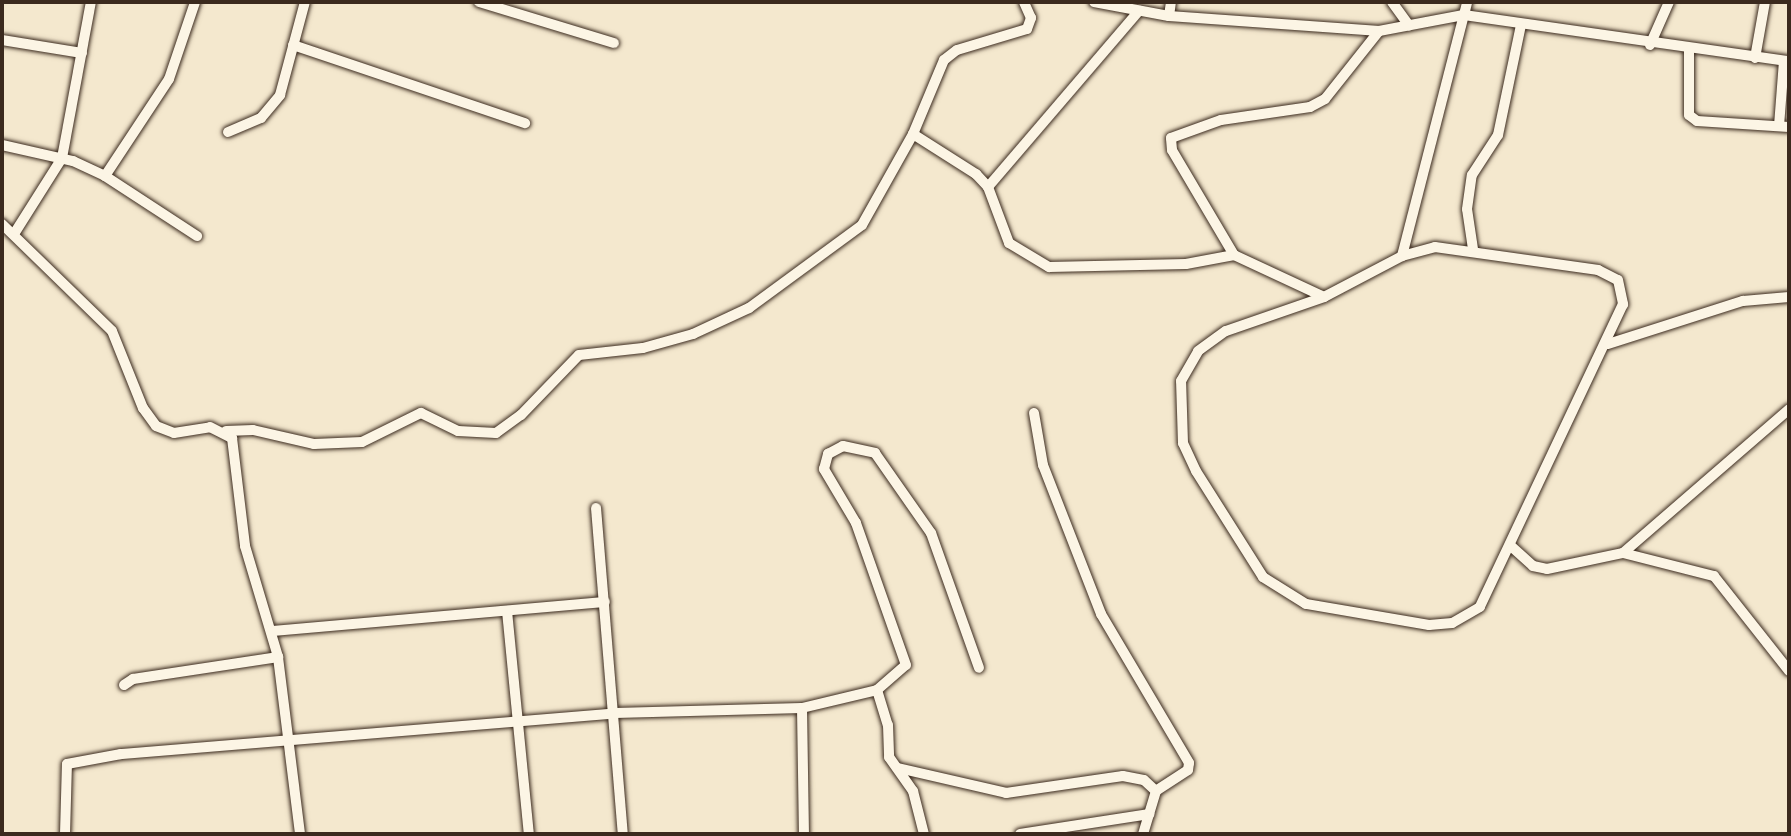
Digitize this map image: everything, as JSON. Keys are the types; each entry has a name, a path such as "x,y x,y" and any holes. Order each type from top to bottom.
{"street":[{"path":"14,234 62,158 91,2"},
{"path":"105,176 169,79 195,2"},
{"path":"228,132 261,118 280,95 305,2"},
{"path":"479,2 614,43"},
{"path":"2,224 112,331 142,408 156,426 174,433 210,427 226,431 253,430 314,444 362,442 421,413 458,431 496,433 579,355 643,348 693,334 773,294 862,225 913,134 949,53 1027,29 1031,18 1024,2"},
{"path":"1094,2 1169,16 1379,31 1464,15 1650,45 1787,61 1784,127 1697,121 1689,115 1689,50"},
{"path":"1169,16 1171,2"},
{"path":"1392,2 1409,25"},
{"path":"1402,256 1467,2"},
{"path":"1650,45 1669,2"},
{"path":"1755,58 1765,2"},
{"path":"988,187 1139,11"},
{"path":"1474,248 1467,209 1472,175 1498,135 1521,25"},
{"path":"1324,297 1234,255 1172,150 1171,138 1221,120 1295,112 1325,99 1379,31"},
{"path":"2,40 82,53"},
{"path":"293,46 526,123"},
{"path":"913,134 976,174 988,187 1009,243 1049,267 1186,264 1234,255"},
{"path":"2,145 62,158 105,176 197,236"},
{"path":"1436,247 1474,248 1598,270 1618,280 1623,304 1608,344 1512,547 1480,607 1452,623 1399,622 1306,604 1263,577 1183,443 1181,381 1198,351 1226,331 1324,297 1402,256 1436,247"},
{"path":"1608,344 1744,301 1789,298"},
{"path":"1623,553 1789,409"},
{"path":"1034,413 1043,465 1101,614 1189,763 1188,770 1156,791 1143,834"},
{"path":"226,431 234,446 255,590 272,631 278,657 291,744 300,834"},
{"path":"65,834 67,764 121,754 291,744 615,713 802,708 877,690 906,665 856,523 824,469 828,454 843,446 875,453 931,533 979,668"},
{"path":"596,508 623,834"},
{"path":"1512,547 1533,566 1547,569 1623,553 1714,576 1789,671"},
{"path":"272,631 605,602"},
{"path":"507,611 529,834"},
{"path":"124,685 133,679 278,657"},
{"path":"877,690 888,725 889,757 913,791 924,834"},
{"path":"802,708 804,834"},
{"path":"898,768 1006,793 1123,776 1144,780 1156,791"},
{"path":"1020,834 1149,814"}]}
